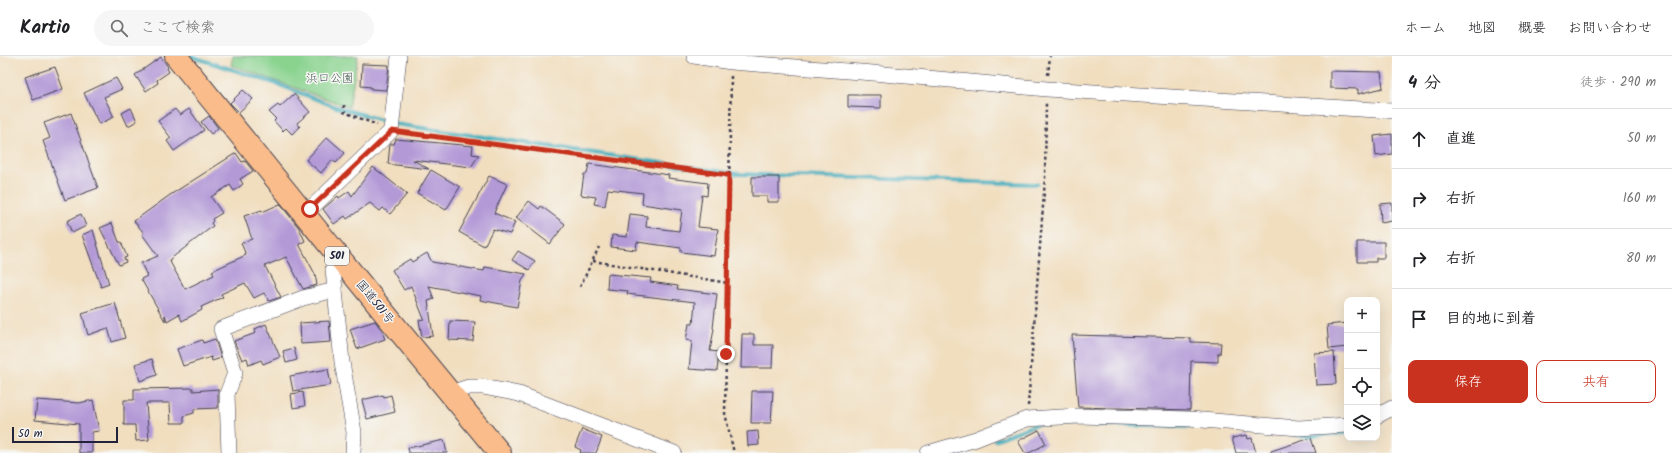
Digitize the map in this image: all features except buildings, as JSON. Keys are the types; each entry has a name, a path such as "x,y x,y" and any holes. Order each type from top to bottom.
{"highway":[{"name":"国道501号","path":"176,56 500,453"}],"street":[{"path":"305,214 392,131 399,56"},
{"path":"694,56 731,62 1047,89 1392,111"},
{"path":"337,255 333,269 342,362 354,432 353,453"},
{"path":"229,453 227,394 235,373 221,329 303,298 335,290"},
{"path":"450,393 469,387 483,387 519,394 674,453"},
{"path":"1380,414 1392,408"},
{"path":"928,453 976,439 1028,418 1078,416 1190,419 1299,428 1344,425"}],"path":[{"path":"1028,418 1044,179 1047,89 1050,56"},
{"path":"731,62 725,413 734,453"},
{"path":"344,105 344,112 392,131 729,175"},
{"path":"580,286 599,247"},
{"path":"593,261 728,283"}],"green space":[{"name":"浜口公園","path":"233,56 358,56 349,107 231,65"}],"waterway":[{"path":"190,56 274,83 336,107 388,122"},
{"path":"395,124 738,174 1037,184"},
{"path":"995,440 1037,424"},
{"path":"1056,424 1195,427"},
{"path":"1296,435 1306,436 1344,433"},
{"path":"958,453 975,447"}],"route":[{"path":"310,209 392,131 729,175 726,354"}]}
